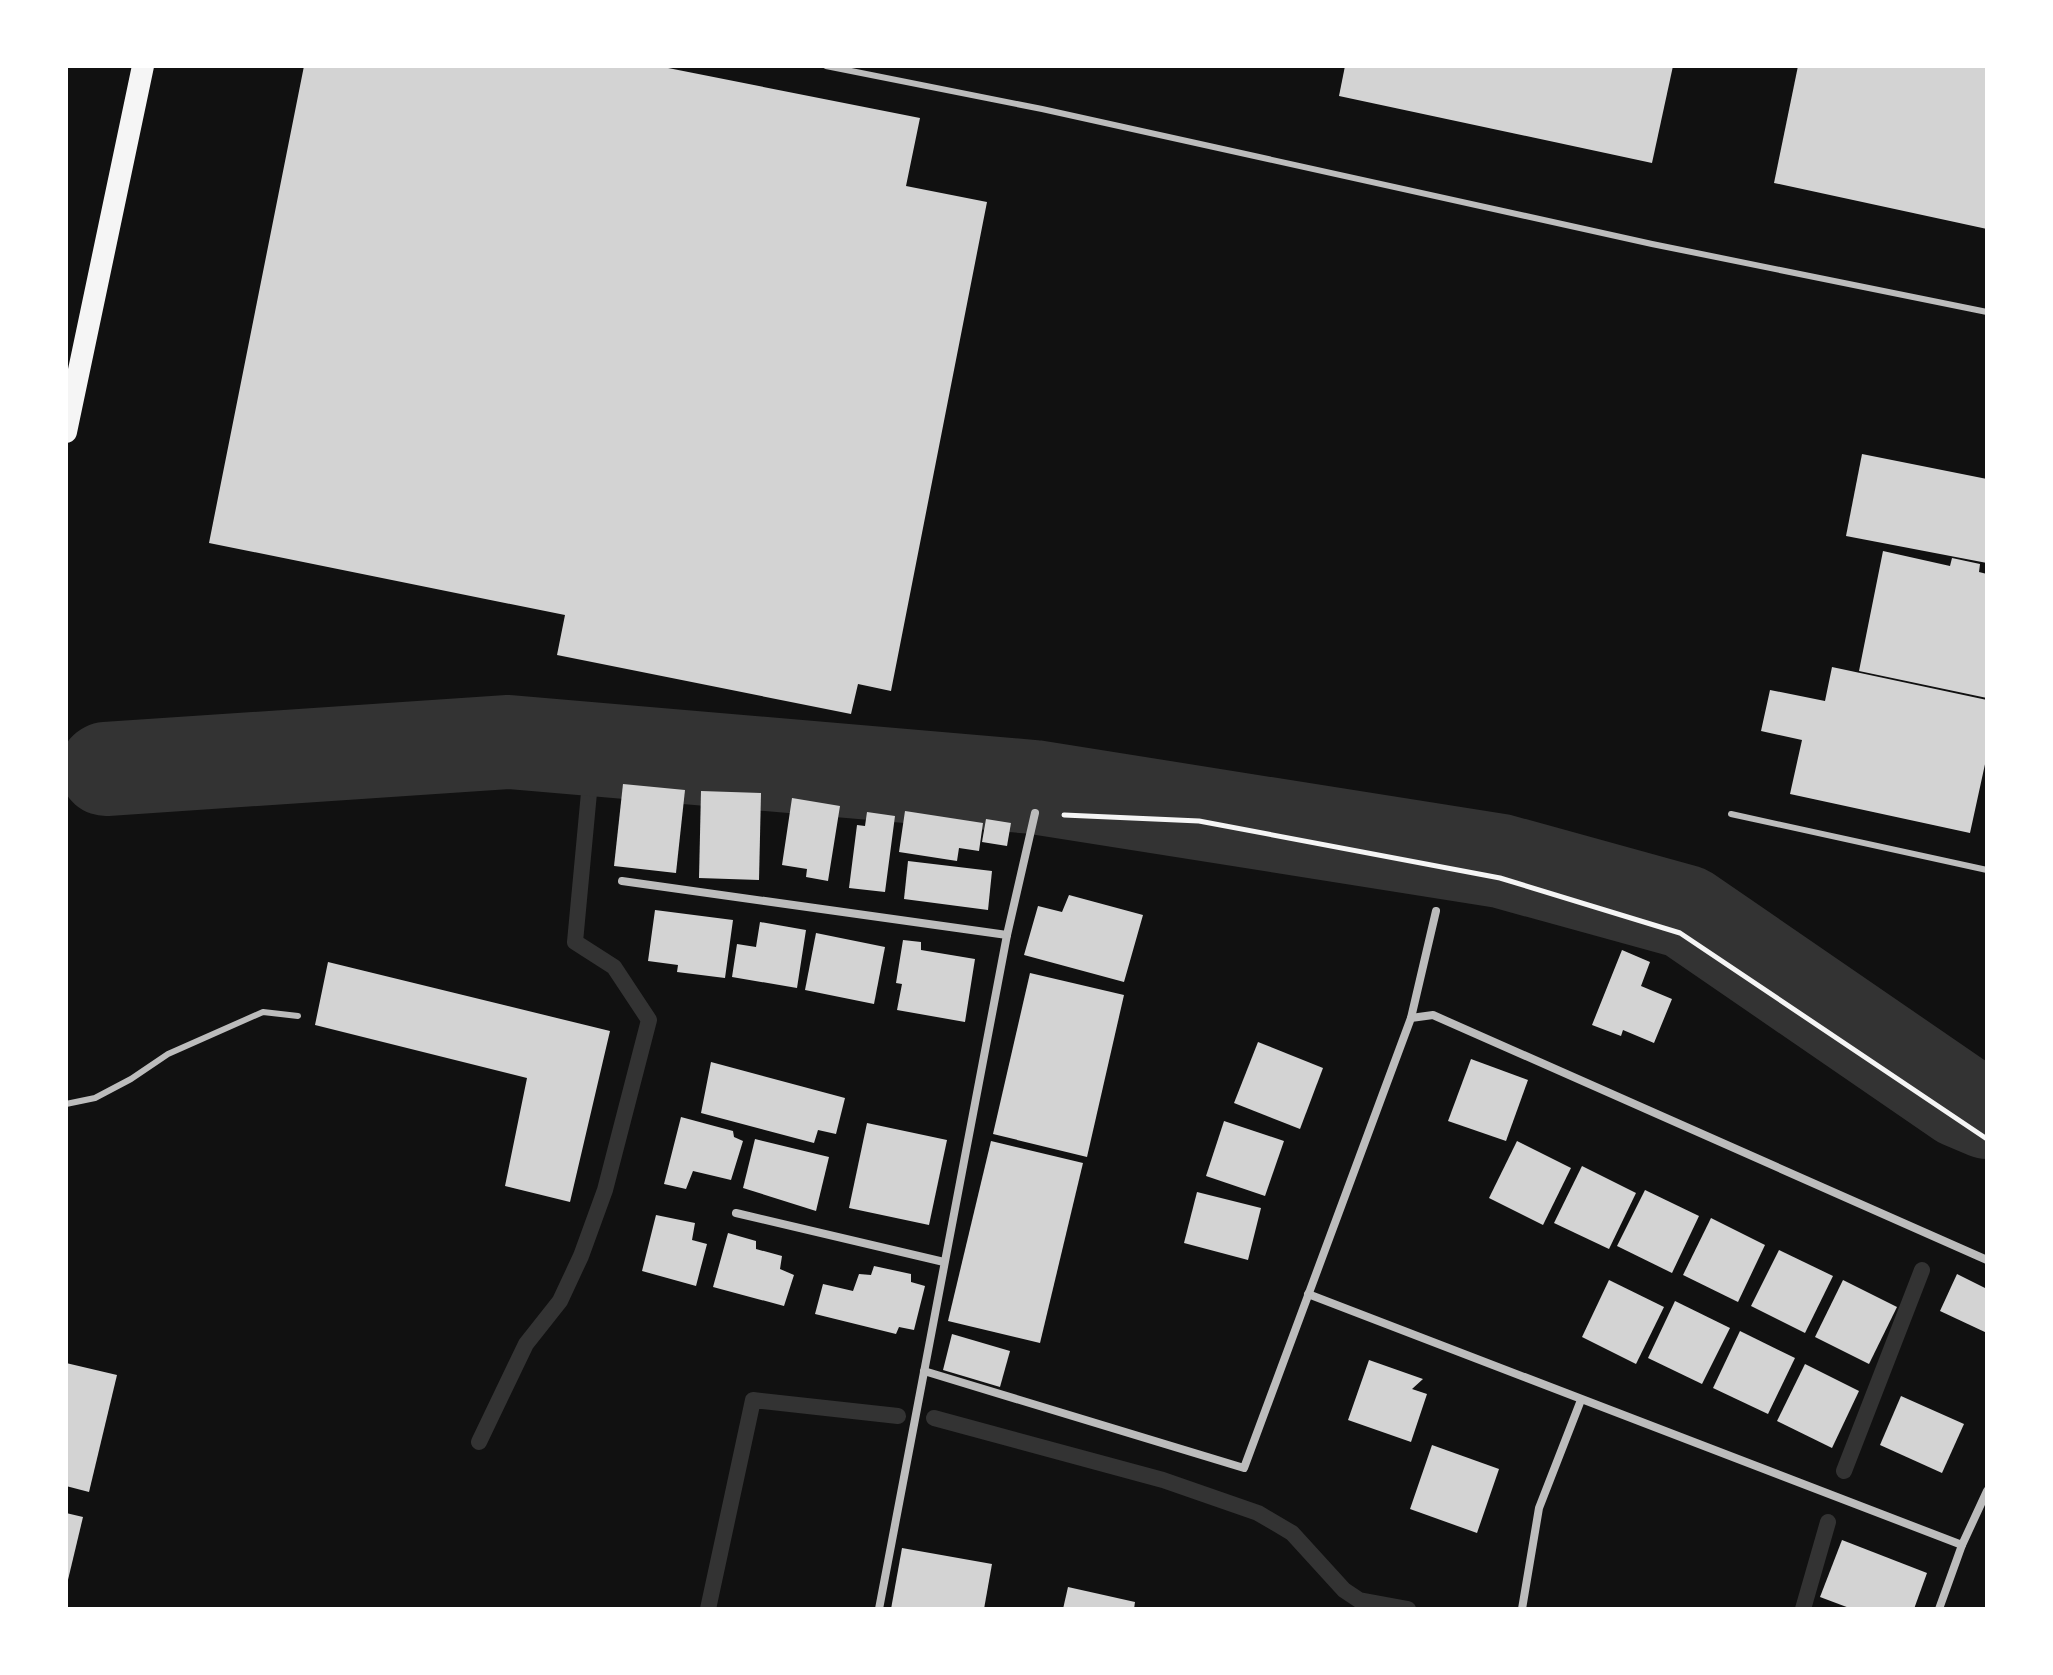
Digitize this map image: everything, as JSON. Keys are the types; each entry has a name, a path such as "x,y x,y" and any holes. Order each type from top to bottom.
{"highway":[{"path":"66,432 143,66"}],"street":[{"path":"879,1609 1007,935 1035,813"},
{"path":"622,881 1007,935"},
{"path":"924,1371 1244,1468 1411,1018 1436,911"},
{"path":"1411,1018 1433,1015 1987,1260"},
{"path":"736,1213 944,1262"},
{"path":"1308,1294 1962,1545"},
{"path":"1522,1609 1539,1508 1581,1400"},
{"path":"1939,1609 1962,1545 1987,1491"}],"lane":[{"path":"826,66 1042,109 1652,244 1987,312"},
{"path":"1731,814 1987,870"},
{"path":"66,1104 95,1098 168,1054 263,1012 298,1016"}],"path":[{"path":"1035,813 1199,821 1500,878 1680,933 1987,1139"}],"building":[{"path":"304,66 658,66 920,118 906,186 987,202 891,691 858,684 851,714 557,655 565,615 209,543"},
{"path":"1345,66 1673,66 1652,163 1339,96"},
{"path":"1798,66 1987,66 1987,229 1774,183"},
{"path":"1862,454 1987,479 1987,563 1846,536"},
{"path":"1883,551 1950,566 1952,558 1980,564 1979,572 1987,574 1987,698 1859,671"},
{"path":"1832,667 1987,700 1987,755 1970,833 1790,794 1802,740 1761,731 1770,690 1825,701"},
{"path":"623,784 685,790 676,873 614,866"},
{"path":"701,791 761,793 759,880 699,878"},
{"path":"792,798 840,806 828,881 806,877 807,869 782,865"},
{"path":"905,811 983,823 979,851 959,848 957,861 899,852"},
{"path":"867,812 895,816 885,892 849,888 857,825 865,826"},
{"path":"986,819 1011,823 1007,846 982,842"},
{"path":"908,861 992,871 988,910 904,899"},
{"path":"1069,895 1143,915 1124,982 1024,955 1038,906 1062,912"},
{"path":"655,910 733,920 725,978 677,972 678,965 648,961"},
{"path":"760,922 806,930 797,988 732,977 737,944 756,947"},
{"path":"816,933 885,947 874,1004 805,990"},
{"path":"903,940 921,942 921,950 975,959 965,1022 897,1010 902,984 896,983"},
{"path":"1622,950 1650,962 1641,986 1672,999 1654,1043 1623,1030 1621,1036 1592,1025"},
{"path":"328,962 610,1031 570,1202 505,1186 527,1078 315,1025"},
{"path":"1030,973 1124,995 1087,1157 993,1134"},
{"path":"1258,1042 1323,1068 1300,1129 1234,1103"},
{"path":"1471,1059 1528,1080 1506,1141 1448,1121"},
{"path":"711,1062 845,1098 836,1134 818,1130 814,1143 701,1113"},
{"path":"681,1117 733,1131 734,1137 743,1141 731,1180 693,1171 686,1189 664,1184"},
{"path":"1224,1121 1284,1141 1265,1196 1206,1176"},
{"path":"867,1123 947,1140 929,1225 849,1208"},
{"path":"755,1139 829,1157 816,1211 743,1188"},
{"path":"991,1141 1083,1163 1040,1343 948,1321"},
{"path":"1517,1141 1571,1168 1543,1225 1489,1198"},
{"path":"1582,1166 1636,1193 1609,1249 1554,1223"},
{"path":"1645,1190 1699,1216 1672,1273 1617,1246"},
{"path":"1197,1192 1261,1208 1248,1260 1184,1243"},
{"path":"656,1215 695,1223 692,1240 707,1244 696,1286 642,1271"},
{"path":"1711,1218 1765,1245 1738,1302 1683,1275"},
{"path":"728,1233 756,1241 756,1249 782,1256 780,1269 794,1275 784,1306 713,1287"},
{"path":"1779,1250 1833,1276 1805,1333 1751,1306"},
{"path":"874,1266 911,1274 911,1282 925,1286 914,1330 899,1327 896,1334 815,1314 823,1284 853,1291 859,1274 871,1275"},
{"path":"1957,1274 1987,1289 1987,1333 1940,1311"},
{"path":"1609,1280 1664,1307 1636,1364 1582,1337"},
{"path":"1843,1280 1897,1307 1869,1364 1815,1337"},
{"path":"1675,1301 1730,1328 1702,1384 1648,1358"},
{"path":"1740,1331 1795,1358 1768,1414 1713,1388"},
{"path":"952,1334 1010,1351 1000,1387 943,1370"},
{"path":"1369,1360 1423,1379 1412,1389 1427,1394 1411,1442 1348,1420"},
{"path":"66,1363 117,1375 89,1492 66,1486"},
{"path":"1805,1364 1859,1391 1832,1448 1777,1421"},
{"path":"1901,1396 1964,1424 1942,1473 1880,1445"},
{"path":"1432,1445 1499,1469 1477,1533 1410,1509"},
{"path":"66,1513 83,1517 67,1584 66,1583"},
{"path":"1842,1540 1927,1573 1914,1609 1852,1609 1820,1597"},
{"path":"902,1548 992,1564 984,1609 891,1609"},
{"path":"1068,1587 1135,1602 1134,1609 1063,1609"}],"waterway":[{"path":"106,769 509,742 1034,787 1501,861 1686,912 1961,1101 1987,1112"},
{"path":"479,1442 526,1344 560,1301 581,1256 605,1190 649,1020 614,967 575,942 593,750"},
{"path":"66,775 106,769"},
{"path":"1844,1471 1922,1270"},
{"path":"708,1609 753,1400 898,1416"},
{"path":"934,1418 1163,1480 1258,1513 1292,1533 1344,1590 1359,1600 1408,1609"},
{"path":"1803,1609 1828,1522"}]}
